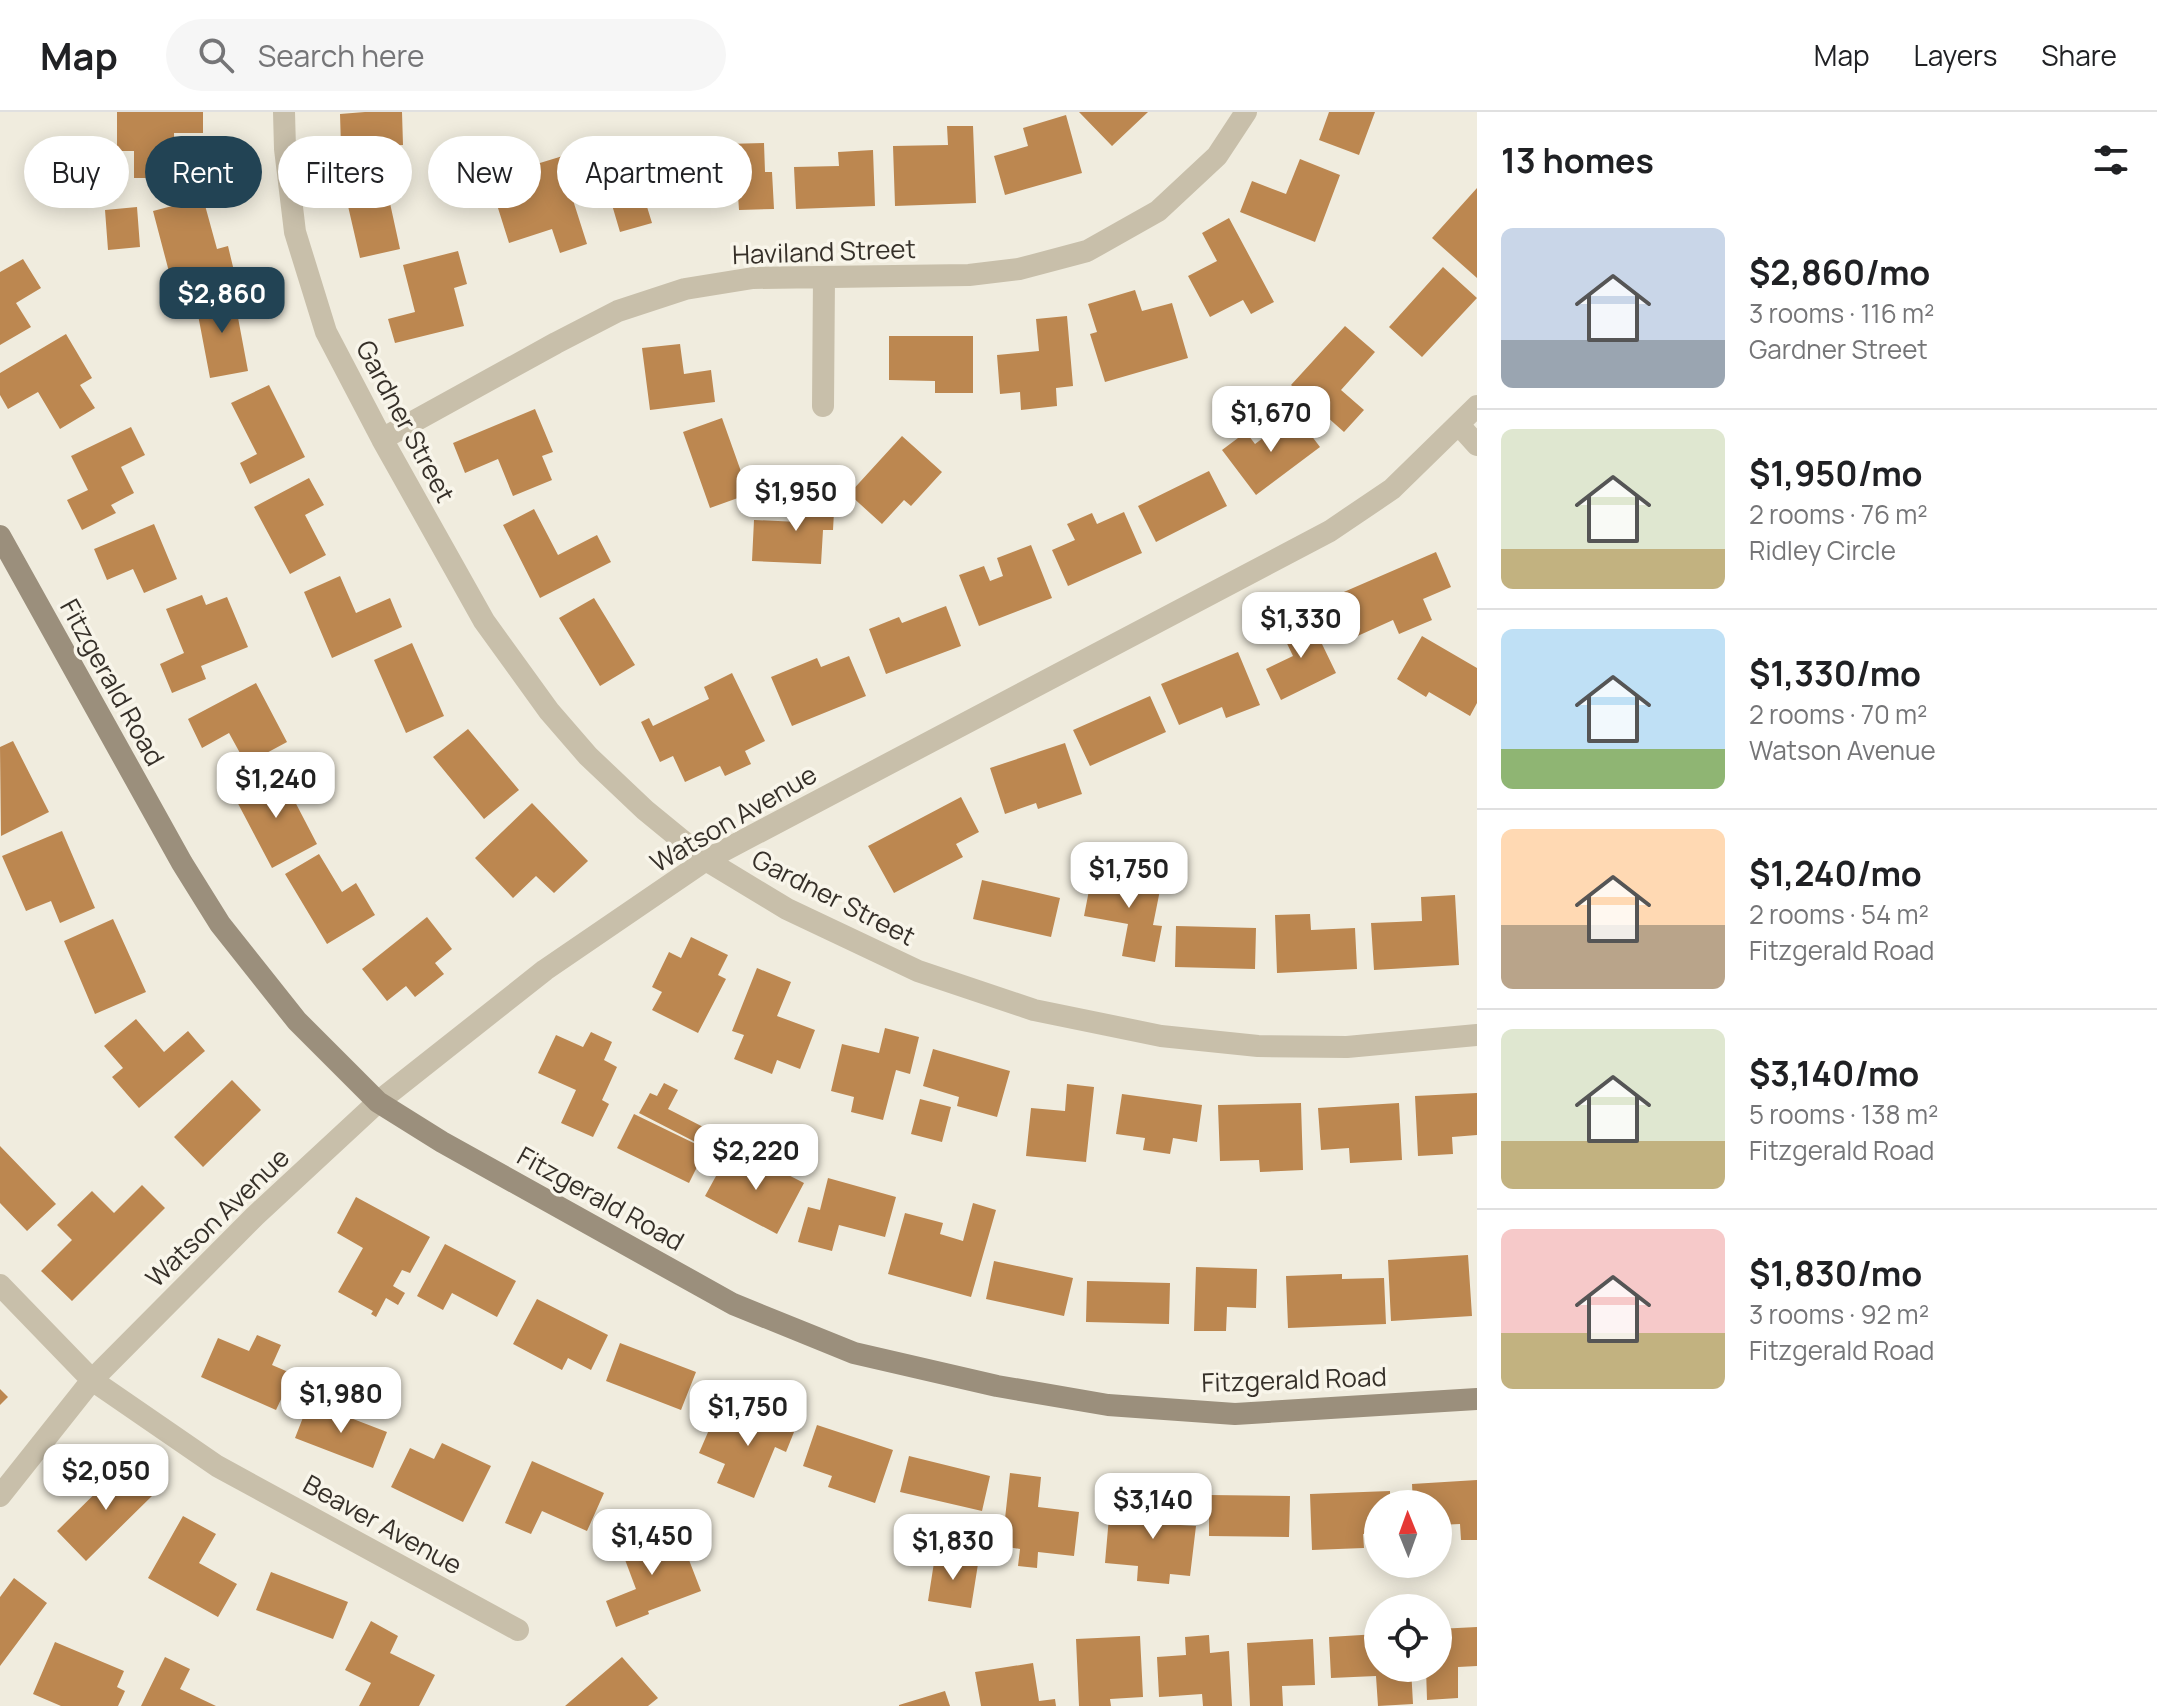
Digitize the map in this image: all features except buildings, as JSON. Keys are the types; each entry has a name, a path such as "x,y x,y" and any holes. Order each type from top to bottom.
{"main road":[{"name":"Fitzgerald Road","path":"0,536 182,863 220,924 297,1021 378,1102 442,1142 733,1304 854,1353 997,1386 1094,1403 1235,1414 1477,1399"}],"street":[{"name":"Gardner Street","path":"284,112 295,232 326,332 484,621 549,711 599,767 706,860 787,909 918,971 1034,1010 1161,1036 1258,1046 1347,1047 1477,1035"},
{"name":"Haviland Street","path":"382,439 618,311 685,289 753,278 969,275 1019,269 1087,251 1158,211 1217,156 1246,112"},
{"path":"823,406 824,277"},
{"name":"Watson Avenue","path":"0,1496 92,1380 255,1216 378,1102 545,970 706,860 1330,531 1392,489 1477,406"},
{"path":"1459,425 1477,445"},
{"name":"Beaver Avenue","path":"0,1285 92,1380 217,1466 518,1630"}]}
